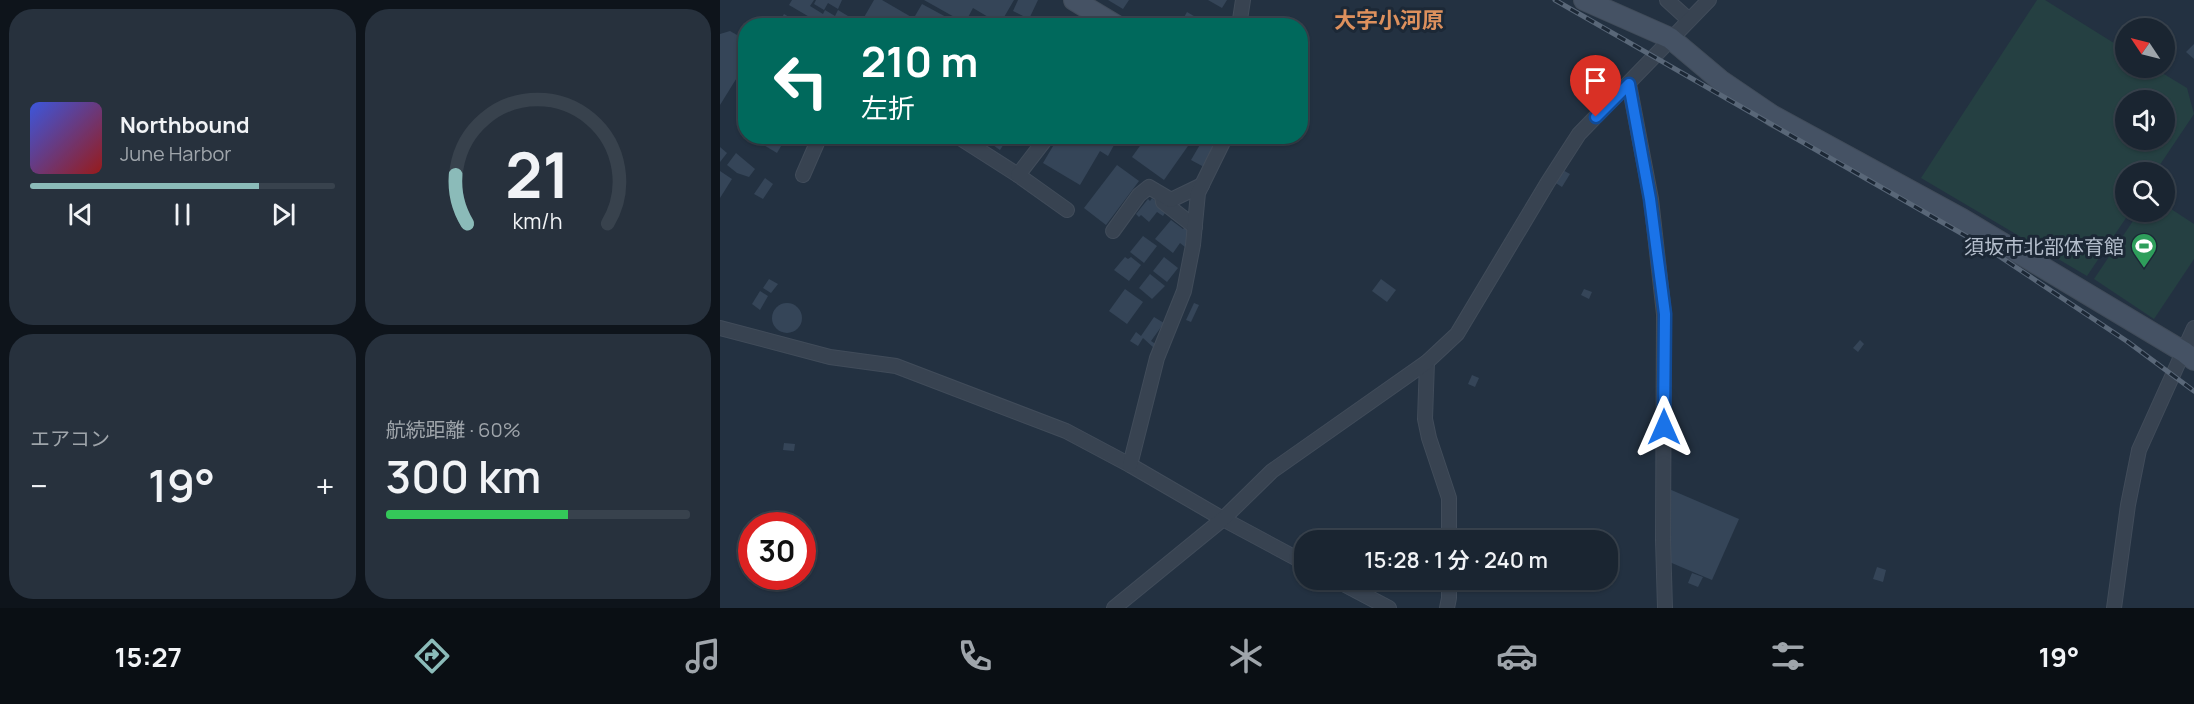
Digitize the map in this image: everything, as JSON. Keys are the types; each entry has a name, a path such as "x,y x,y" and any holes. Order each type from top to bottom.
{"street":[{"path":"1074,0 1104,18"},
{"path":"1240,18 1243,0"},
{"path":"1584,0 1670,38 1720,80 1773,116 1962,219 2189,356"},
{"path":"1667,0 1689,20"},
{"path":"1114,608 1222,519 1272,471 1427,362 1457,334 1548,182 1580,134 1709,0"},
{"path":"1629,84 1650,199 1665,314 1663,540 1665,608"},
{"path":"803,175 817,144"},
{"path":"970,144 1018,174 1067,210"},
{"path":"1018,174 1042,144"},
{"path":"1130,465 1157,358 1184,291 1195,227 1198,193 1222,144"},
{"path":"1113,231 1139,195 1149,187 1172,200 1202,185"},
{"path":"1162,196 1163,202 1195,227"},
{"path":"720,327 830,357 896,366 1066,431 1294,557"},
{"path":"2114,608 2128,505 2139,450 2189,356 2194,328"},
{"path":"1427,362 1425,418 1429,438 1449,498 1449,530"},
{"path":"1355,590 1389,608"},
{"path":"1447,608 1449,590"}],"green space":[{"path":"2037,0 2045,0 2115,44 2115,78 2170,78 2187,88 2194,114 2175,142 2175,90 2115,90 2115,150 2170,150 2162,162 2115,162 2115,222 2123,222 2087,276 1921,178"},
{"name":"須坂市北部体育館","path":"2175,212 2194,224 2194,259 2154,319 2094,279 2132,222 2175,222"}],"building":[{"path":"792,0 814,0 810,6 823,14 825,10 835,16 838,10 851,18 811,18 789,5"},
{"path":"816,0 842,0 838,9 828,3 824,10 814,4"},
{"path":"874,0 882,0 913,18 864,18"},
{"path":"924,0 1014,0 1004,18 990,18 973,8 968,18 956,18"},
{"path":"1018,0 1038,0 1029,18 1013,11"},
{"path":"1108,0 1129,0 1123,9"},
{"path":"1208,0 1227,0 1222,8"},
{"path":"922,4 948,18 918,18 915,16"},
{"path":"1187,12 1197,18 1184,18"},
{"path":"730,31 738,36 738,76 720,105 720,34"},
{"path":"2194,44 2194,59 2186,52"},
{"path":"762,144 782,144 777,153"},
{"path":"991,144 1004,144 1000,150"},
{"path":"1054,144 1115,144 1108,156 1100,151 1080,185 1043,163"},
{"path":"1141,144 1189,144 1164,180 1132,157"},
{"path":"1200,144 1215,144 1204,167 1191,160"},
{"path":"720,147 727,153 720,162"},
{"path":"736,153 755,169 749,177 737,173 727,165"},
{"path":"1117,165 1139,181 1106,225 1084,208"},
{"path":"1559,168 1570,174 1562,187 1551,180"},
{"path":"720,171 732,179 720,198"},
{"path":"765,178 773,184 763,199 754,194"},
{"path":"1152,198 1167,210 1163,216 1157,212 1149,222 1136,214 1148,199 1150,201"},
{"path":"1171,220 1183,229 1185,227 1189,230 1185,247 1180,243 1173,253 1155,239"},
{"path":"1143,236 1157,246 1144,263 1130,252"},
{"path":"1125,257 1128,259 1131,257 1141,265 1129,281 1114,270"},
{"path":"1164,257 1178,268 1167,282 1153,271"},
{"path":"1150,274 1165,286 1152,299 1139,288"},
{"path":"769,279 778,284 771,293 763,288"},
{"path":"1381,279 1396,290 1387,302 1372,291"},
{"path":"1125,289 1143,302 1127,324 1109,311"},
{"path":"1584,289 1592,292 1589,299 1581,295"},
{"path":"760,291 768,296 760,310 752,304"},
{"path":"787,303 798,307 802,318 798,329 787,333 776,329 772,318 776,307"},
{"path":"1194,303 1199,305 1191,322 1186,320"},
{"path":"1154,317 1164,323 1151,341 1157,345 1154,348 1143,338 1138,346 1130,341 1136,332 1141,336"},
{"path":"1860,340 1864,344 1858,352 1853,348"},
{"path":"1472,375 1479,378 1475,387 1468,384"},
{"path":"784,443 795,444 794,451 783,450"},
{"path":"1669,489 1739,519 1712,580 1667,561"},
{"path":"1877,567 1886,570 1883,582 1873,579"},
{"path":"1692,573 1703,577 1698,587 1688,583"}],"railway":[{"path":"1555,0 1987,248 2128,342 2194,391"}],"place":[{"name":"須坂市北部体育館","path":"2144,269"}],"district":[{"name":"大字小河原","path":"1389,20"}],"route":[{"path":"1596,117 1629,84 1650,199 1665,314 1664,427"}]}
